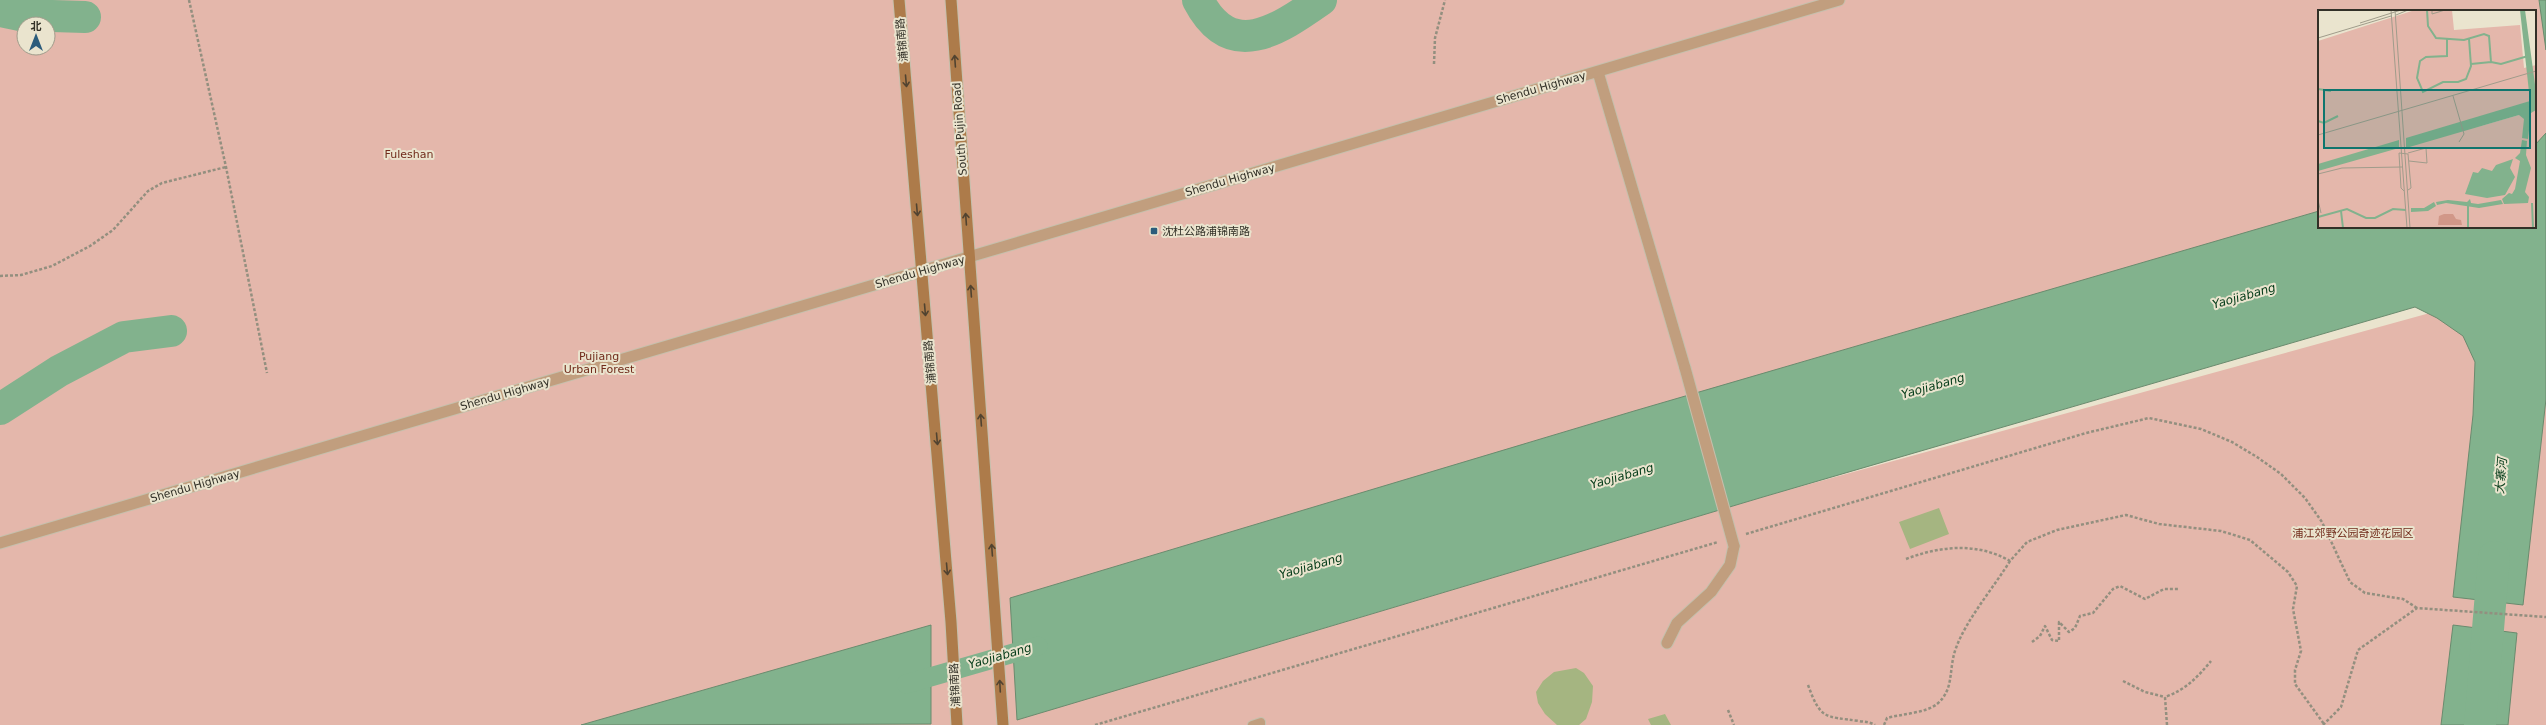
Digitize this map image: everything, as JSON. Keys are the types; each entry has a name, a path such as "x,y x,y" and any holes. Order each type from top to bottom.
{"main road":[{"name":"浦锦南路","path":"899,0 952,622 957,725"},
{"name":"South Pujin Road","path":"951,0 969,258 995,589 1003,725"}],"street":[{"name":"Shendu Highway","path":"0,543 1839,0"},
{"path":"1598,72 1737,541 1730,565 1710,592 1677,623 1667,643"}],"lane":[{"path":"1252,725 1261,722 1261,725"}],"path":[{"path":"189,0 226,167 267,373"},
{"path":"1434,64 1435,38 1445,0"},
{"path":"0,276 21,275 52,266 90,246 113,230 148,192 162,183 226,167"},
{"path":"1737,541 2086,433 2149,418 2201,429 2232,442 2281,474 2305,498 2322,522 2350,582 2365,593 2402,599 2417,608 2546,617"},
{"path":"1884,725 1887,718 1926,711 1937,704 1950,688 1955,650 1962,634 2010,561 2027,542 2057,530 2126,515 2159,524 2221,531 2250,540 2288,572 2296,586 2294,609 2301,651 2295,670 2295,684 2324,724 2341,707 2358,650 2417,608"},
{"path":"1095,725 1724,540"},
{"path":"1906,559 1926,551 1970,548 2010,561"},
{"path":"2032,642 2040,636 2045,626 2052,640 2059,641 2059,622 2069,632 2075,628 2080,616 2093,613 2113,589 2120,586 2146,599 2164,589 2178,589"},
{"path":"2123,681 2145,692 2164,697 2179,692 2192,683 2211,661"},
{"path":"1808,685 1815,704 1821,713 1831,718 1875,725"},
{"path":"2164,697 2166,725"},
{"path":"1728,710 1734,725"}],"green space":[{"name":"Pujiang Urban Forest","path":"0,0 2546,0 2546,253 1117,690 1763,497 2546,281 2546,725 0,725"}],"water":[{"path":"2539,0 2546,0 2546,50"},
{"path":"2546,133 2546,399 2523,605 2453,597 2473,415 2475,362 2463,336 2437,318 2415,307 1763,497 1017,720 1010,598 1634,411 2318,211 2318,228 2536,228 2536,144"},
{"path":"931,625 931,724 581,725"},
{"path":"2453,625 2517,633 2508,725 2441,725"}],"building":[{"path":"1939,508 1949,534 1910,549 1899,522"},
{"path":"1576,668 1584,673 1593,686 1592,702 1586,719 1579,725 1557,725 1545,714 1538,703 1536,692 1543,681 1554,672"},
{"path":"1665,714 1671,725 1651,725 1648,719"}],"waterway":[{"path":"1198,0 1211,19 1225,31 1240,36 1256,35 1272,30 1288,22 1321,0"},
{"path":"0,11 20,15 85,17"},
{"path":"0,409 59,371 124,337 171,331"},
{"name":"大寨河","path":"2480,725 2494,557"},
{"name":"Yaojiabang","path":"906,684 1038,646"}],"place":[{"name":"沈杜公路浦锦南路","path":"1154,231"}],"park label":[{"name":"Fuleshan","path":"409,154"},
{"name":"浦江郊野公园奇迹花园区","path":"2353,533"}]}
